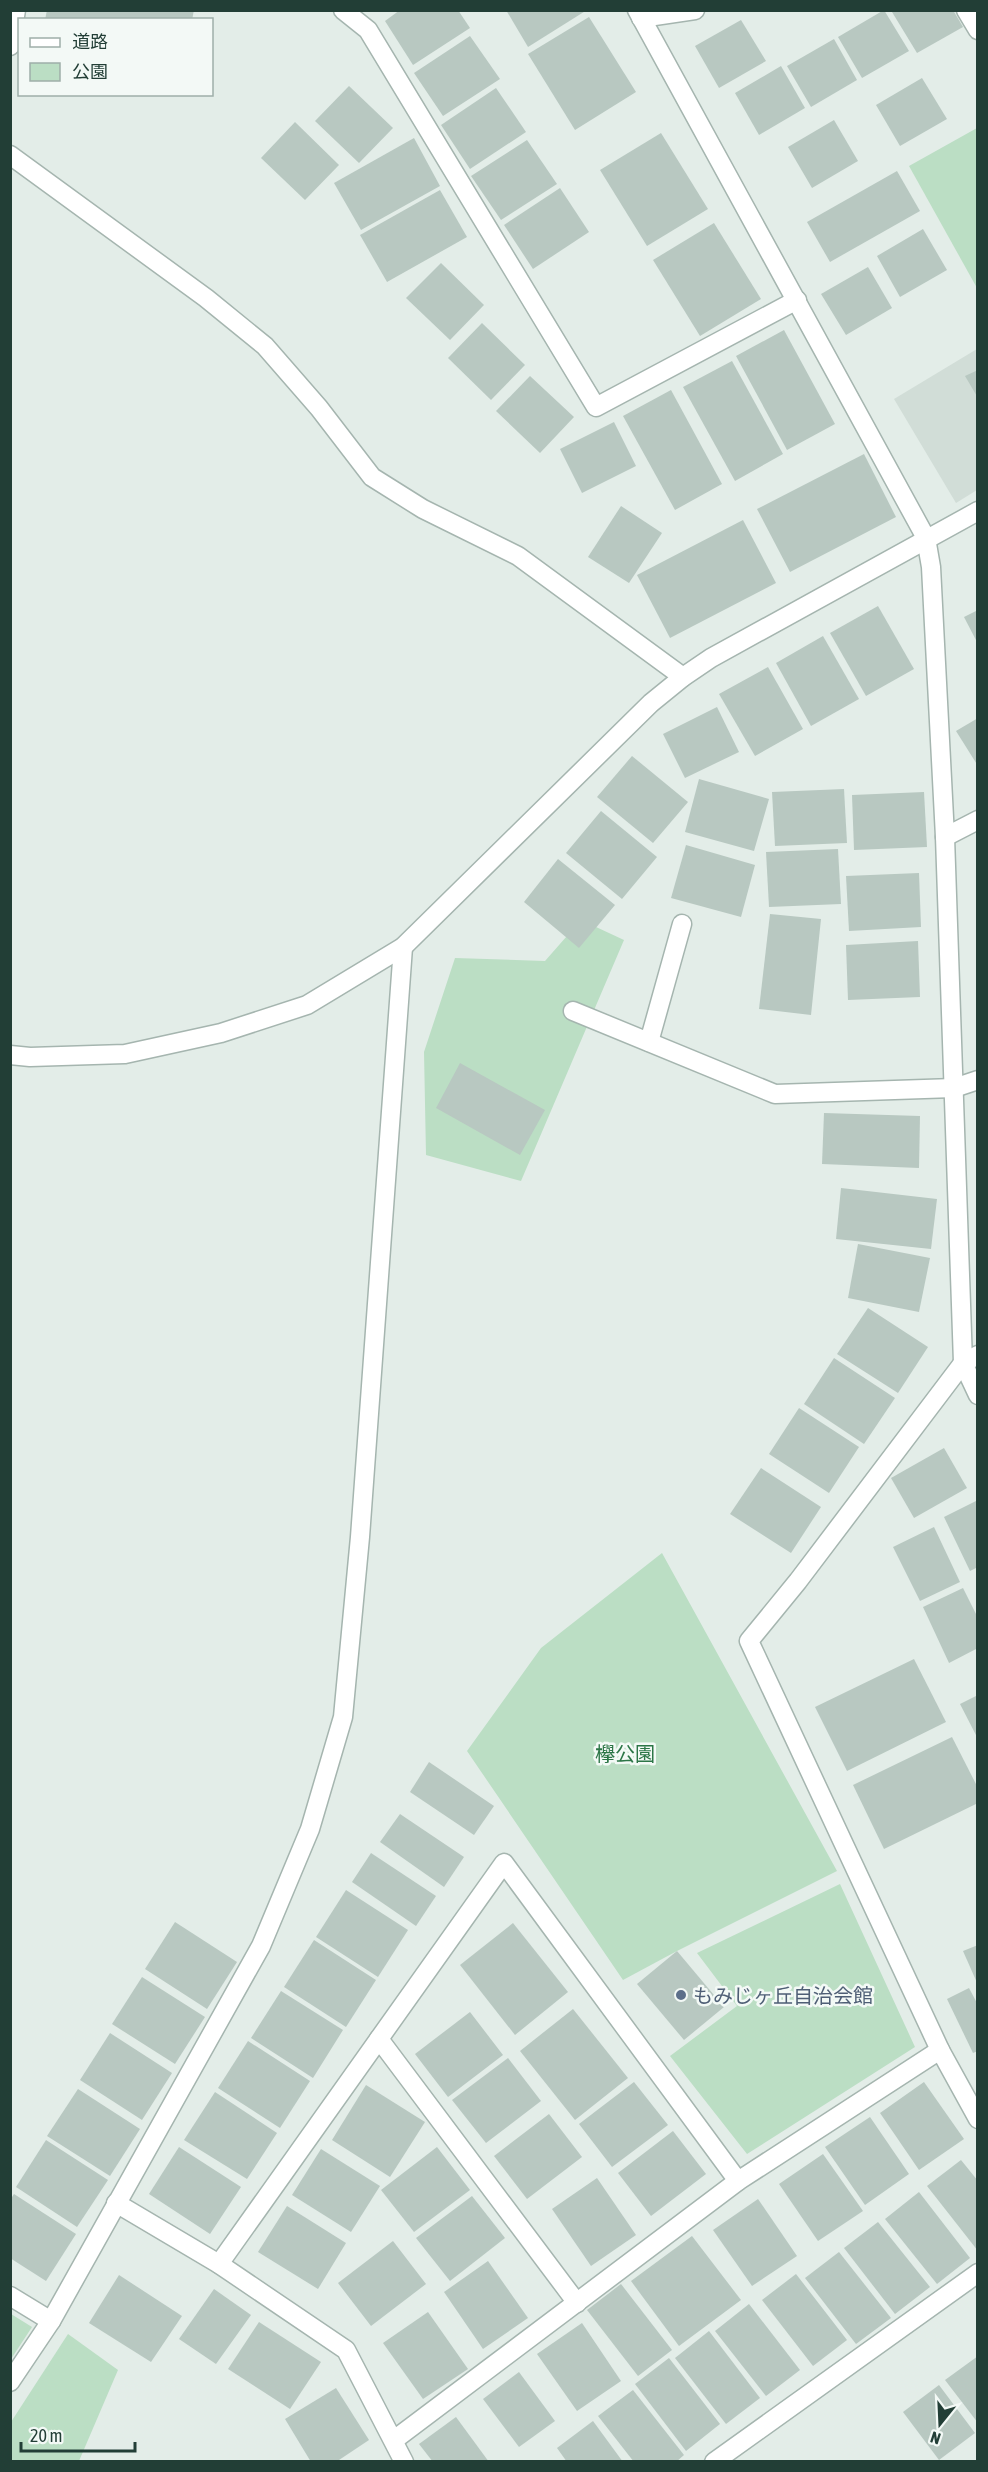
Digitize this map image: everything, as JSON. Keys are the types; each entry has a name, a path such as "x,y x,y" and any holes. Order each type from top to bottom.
{"street":[{"path":"10,46 16,10"},
{"path":"343,10 368,30 596,407 797,300"},
{"path":"695,10 639,14 926,538 931,567 945,837 954,1088 970,1359 978,1395"},
{"path":"966,10 978,30"},
{"path":"10,155 206,298 265,346 319,408 372,477 423,509 518,556 683,677"},
{"path":"10,1055 30,1057 125,1054 221,1033 307,1005 403,947 642,711 683,677 926,538 978,511"},
{"path":"945,837 978,820"},
{"path":"649,1042 682,924"},
{"path":"10,2382 51,2321 261,1947 310,1829 343,1717 360,1537 403,947"},
{"path":"573,1011 775,1094 954,1088 978,1080"},
{"path":"970,1359 749,1641 940,2050 978,2120"},
{"path":"219,2264 504,1863 738,2181"},
{"path":"379,2039 577,2303"},
{"path":"394,2440 738,2181 940,2050"},
{"path":"116,2203 219,2264 346,2350 404,2462"},
{"path":"714,2462 978,2273"},
{"path":"10,2296 51,2321"}],"shaded area":[{"path":"977,349 977,490 956,503 894,399"}],"green space":[{"path":"977,128 977,288 909,166"},
{"path":"581,920 624,940 521,1181 426,1155 424,1052 455,958 545,961"},
{"name":"欅公園","path":"662,1553 837,1871 623,1980 467,1751 541,1648"},
{"path":"840,1884 915,2047 747,2154 670,2056 737,2006 697,1953"},
{"path":"11,2314 32,2327 11,2359"},
{"path":"68,2334 118,2370 79,2461 11,2461 11,2422"}],"building":[{"path":"47,10 194,10 192,18 45,18"},
{"path":"400,10 458,10 470,28 413,65 385,21"},
{"path":"506,10 587,10 528,47"},
{"path":"884,10 909,51 862,78 838,37"},
{"path":"895,10 953,10 963,27 917,53 892,12"},
{"path":"589,17 636,92 575,130 528,54"},
{"path":"741,20 766,61 719,88 695,46"},
{"path":"470,36 500,79 443,116 414,73"},
{"path":"834,39 857,80 811,107 787,66"},
{"path":"781,66 805,108 759,135 735,93"},
{"path":"922,78 947,119 900,146 876,105"},
{"path":"349,86 393,128 359,163 315,121"},
{"path":"496,88 526,132 470,169 441,125"},
{"path":"834,120 858,161 812,188 788,147"},
{"path":"295,122 339,165 305,200 261,158"},
{"path":"661,133 708,209 647,246 600,170"},
{"path":"414,138 440,186 361,230 334,183"},
{"path":"527,140 557,184 501,220 471,176"},
{"path":"897,171 920,211 830,262 807,222"},
{"path":"560,188 589,232 533,269 504,225"},
{"path":"440,190 467,237 387,282 360,235"},
{"path":"714,223 761,299 700,336 653,260"},
{"path":"923,229 947,270 900,297 877,256"},
{"path":"441,263 484,305 450,340 406,298"},
{"path":"868,267 892,308 846,335 821,294"},
{"path":"482,323 525,365 491,400 448,358"},
{"path":"784,330 835,424 787,450 736,356"},
{"path":"732,361 783,454 735,481 683,387"},
{"path":"978,370 978,398 965,376"},
{"path":"530,376 574,417 540,453 496,411"},
{"path":"671,390 722,484 675,510 623,416"},
{"path":"614,422 636,466 582,493 560,449"},
{"path":"864,454 896,517 790,572 757,509"},
{"path":"621,506 662,533 629,583 588,557"},
{"path":"743,520 776,583 670,638 637,575"},
{"path":"878,606 914,669 866,696 830,633"},
{"path":"978,610 978,644 964,617"},
{"path":"823,636 859,699 811,726 776,663"},
{"path":"768,667 803,729 755,756 719,694"},
{"path":"717,707 739,752 685,778 663,734"},
{"path":"978,718 978,766 956,731"},
{"path":"632,756 688,802 653,843 597,797"},
{"path":"699,779 769,799 754,851 685,832"},
{"path":"844,789 847,843 775,846 772,792"},
{"path":"924,792 927,847 854,850 852,795"},
{"path":"601,811 657,857 622,899 566,853"},
{"path":"686,845 755,865 741,917 671,898"},
{"path":"838,849 841,904 769,907 766,852"},
{"path":"558,859 615,905 579,948 524,902"},
{"path":"919,873 921,927 849,931 846,876"},
{"path":"770,914 821,919 811,1015 759,1009"},
{"path":"918,941 920,997 848,1000 846,945"},
{"path":"460,1063 545,1110 520,1155 436,1108"},
{"path":"824,1113 920,1116 919,1168 822,1164"},
{"path":"841,1188 937,1199 931,1249 836,1239"},
{"path":"858,1244 930,1258 919,1312 848,1298"},
{"path":"868,1308 928,1347 898,1393 837,1354"},
{"path":"834,1358 895,1398 864,1444 804,1404"},
{"path":"799,1408 859,1447 829,1493 769,1454"},
{"path":"944,1448 967,1488 914,1518 891,1478"},
{"path":"761,1468 821,1507 791,1553 730,1514"},
{"path":"978,1500 978,1567 970,1571 944,1517"},
{"path":"934,1527 960,1582 920,1601 893,1547"},
{"path":"963,1588 978,1618 978,1648 949,1663 923,1607"},
{"path":"914,1659 946,1722 847,1771 815,1707"},
{"path":"978,1695 978,1739 960,1704"},
{"path":"952,1737 978,1788 978,1803 884,1849 853,1785"},
{"path":"429,1762 494,1806 474,1835 410,1792"},
{"path":"400,1814 464,1857 444,1887 380,1842"},
{"path":"371,1853 436,1896 416,1926 352,1882"},
{"path":"346,1890 408,1930 378,1977 316,1937"},
{"path":"175,1922 237,1962 207,2009 145,1969"},
{"path":"513,1923 568,1992 515,2035 460,1965"},
{"path":"314,1940 376,1980 346,2027 284,1987"},
{"path":"978,1945 978,1985 963,1951"},
{"name":"もみじヶ丘自治会館","path":"677,1951 724,2007 684,2040 637,1984"},
{"path":"142,1977 205,2017 175,2064 112,2024"},
{"path":"969,1988 978,2005 978,2051 973,2053 947,1999"},
{"path":"281,1991 343,2030 313,2078 251,2038"},
{"path":"573,2009 628,2078 575,2120 520,2051"},
{"path":"470,2012 503,2055 448,2097 415,2054"},
{"path":"110,2033 172,2073 142,2120 80,2080"},
{"path":"248,2041 310,2081 280,2128 218,2088"},
{"path":"508,2058 541,2101 486,2143 452,2100"},
{"path":"634,2082 668,2125 612,2167 579,2124"},
{"path":"924,2082 964,2139 919,2170 880,2113"},
{"path":"366,2085 425,2122 390,2177 332,2140"},
{"path":"78,2089 140,2129 110,2176 47,2136"},
{"path":"215,2092 277,2133 247,2179 184,2140"},
{"path":"549,2114 582,2157 527,2199 494,2156"},
{"path":"870,2117 909,2174 865,2205 825,2147"},
{"path":"673,2131 706,2174 651,2216 618,2173"},
{"path":"46,2140 108,2180 77,2227 16,2187"},
{"path":"179,2147 241,2187 210,2234 149,2194"},
{"path":"437,2147 470,2190 414,2232 381,2190"},
{"path":"321,2149 380,2186 351,2232 292,2195"},
{"path":"823,2154 863,2211 818,2241 779,2184"},
{"path":"961,2160 978,2181 978,2251 927,2186"},
{"path":"597,2178 636,2235 591,2266 552,2209"},
{"path":"919,2192 970,2258 937,2284 885,2219"},
{"path":"14,2194 76,2234 46,2281 10,2258 10,2200"},
{"path":"472,2196 505,2238 450,2281 416,2238"},
{"path":"758,2199 797,2256 752,2286 713,2230"},
{"path":"287,2206 346,2243 318,2289 258,2252"},
{"path":"878,2222 930,2287 895,2314 844,2248"},
{"path":"692,2236 741,2300 679,2346 631,2281"},
{"path":"393,2241 426,2284 371,2326 338,2283"},
{"path":"839,2252 891,2318 856,2344 805,2278"},
{"path":"488,2261 528,2318 483,2349 444,2292"},
{"path":"796,2274 847,2340 813,2366 762,2300"},
{"path":"119,2275 182,2316 151,2362 89,2323"},
{"path":"621,2284 672,2350 638,2376 587,2310"},
{"path":"214,2289 251,2315 216,2364 179,2339"},
{"path":"749,2304 800,2370 766,2396 715,2331"},
{"path":"428,2312 468,2369 423,2399 383,2343"},
{"path":"259,2322 321,2362 290,2409 228,2369"},
{"path":"582,2323 621,2381 577,2411 537,2354"},
{"path":"709,2331 760,2398 726,2424 675,2358"},
{"path":"978,2356 978,2423 945,2380"},
{"path":"669,2358 720,2424 686,2451 635,2384"},
{"path":"519,2372 555,2421 519,2447 483,2399"},
{"path":"939,2385 975,2433 939,2460 903,2412"},
{"path":"336,2388 369,2440 336,2462 311,2462 285,2419"},
{"path":"633,2390 684,2455 676,2462 634,2462 598,2416"},
{"path":"456,2417 489,2462 433,2462 419,2444"},
{"path":"593,2421 623,2462 567,2462 557,2448"}],"place":[{"name":"もみじヶ丘自治会館","path":"681,1995"}]}
